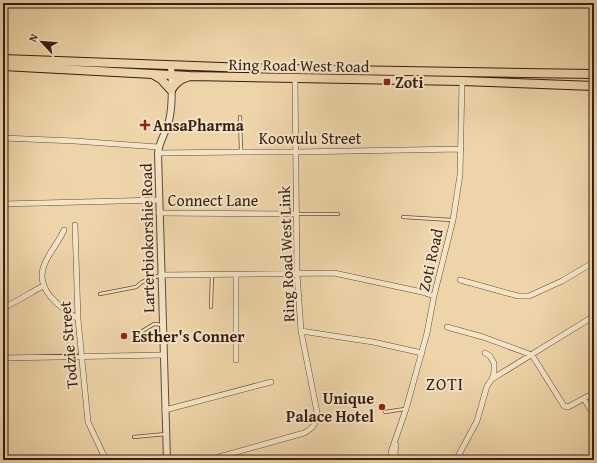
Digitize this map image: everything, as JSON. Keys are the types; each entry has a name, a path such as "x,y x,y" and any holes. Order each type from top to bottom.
{"main road":[{"name":"Ring Road West Road","path":"3,59 460,73 594,74"},
{"name":"Ring Road West Road","path":"3,66 154,75 462,81 594,86"},
{"path":"171,75 191,70 217,70 226,67"},
{"path":"154,75 161,79 171,90 175,83 182,78 190,76"}],"street":[{"name":"Larterbiokorshie Road","path":"167,460 158,150 169,120 171,65"},
{"name":"Ring Road West Link","path":"208,460 304,433 314,427 316,423 317,412 301,331 297,274 295,78"},
{"name":"Zoti Road","path":"390,460 391,452 406,409 422,353 434,296 453,220 460,175 462,81"},
{"name":"Koowulu Street","path":"3,138 74,141 158,150 241,152 461,149"},
{"path":"3,204 159,200"},
{"name":"Connect Lane","path":"159,213 297,214"},
{"name":"Todzie Street","path":"75,225 78,319 88,422 106,460"},
{"path":"64,230 60,240 44,264 42,270 43,286 53,300 78,319"},
{"path":"460,280 518,296 529,296 562,281 594,262"},
{"path":"236,274 236,360"},
{"path":"162,275 334,274 422,292 434,296"},
{"path":"5,307 16,303 43,286"},
{"path":"456,460 477,421 486,386 492,379 594,316"},
{"path":"447,327 532,355 564,406 568,407 594,393"},
{"path":"301,331 373,342 422,353"},
{"path":"485,353 490,356 494,364 492,379"},
{"path":"3,358 163,355"},
{"path":"165,410 271,382"},
{"path":"584,399 594,415"},
{"name":"Zoti Road","path":"396,440 395,453 397,460"},
{"path":"587,460 594,455"}],"lane":[{"path":"240,117 241,152"},
{"name":"Connect Lane","path":"297,214 338,214"},
{"path":"403,217 453,220"},
{"path":"212,274 212,307"},
{"path":"100,294 136,288 142,282 162,275"},
{"path":"136,335 154,324 163,325"},
{"path":"385,412 406,409"},
{"path":"134,438 166,434"}],"place":[{"name":"Zoti","path":"387,82"},
{"name":"AnsaPharma","path":"145,125"},
{"name":"Esther's Conner","path":"124,336"},
{"name":"Unique Palace Hotel","path":"382,407"}],"district":[{"name":"ZOTI","path":"445,383"}]}
